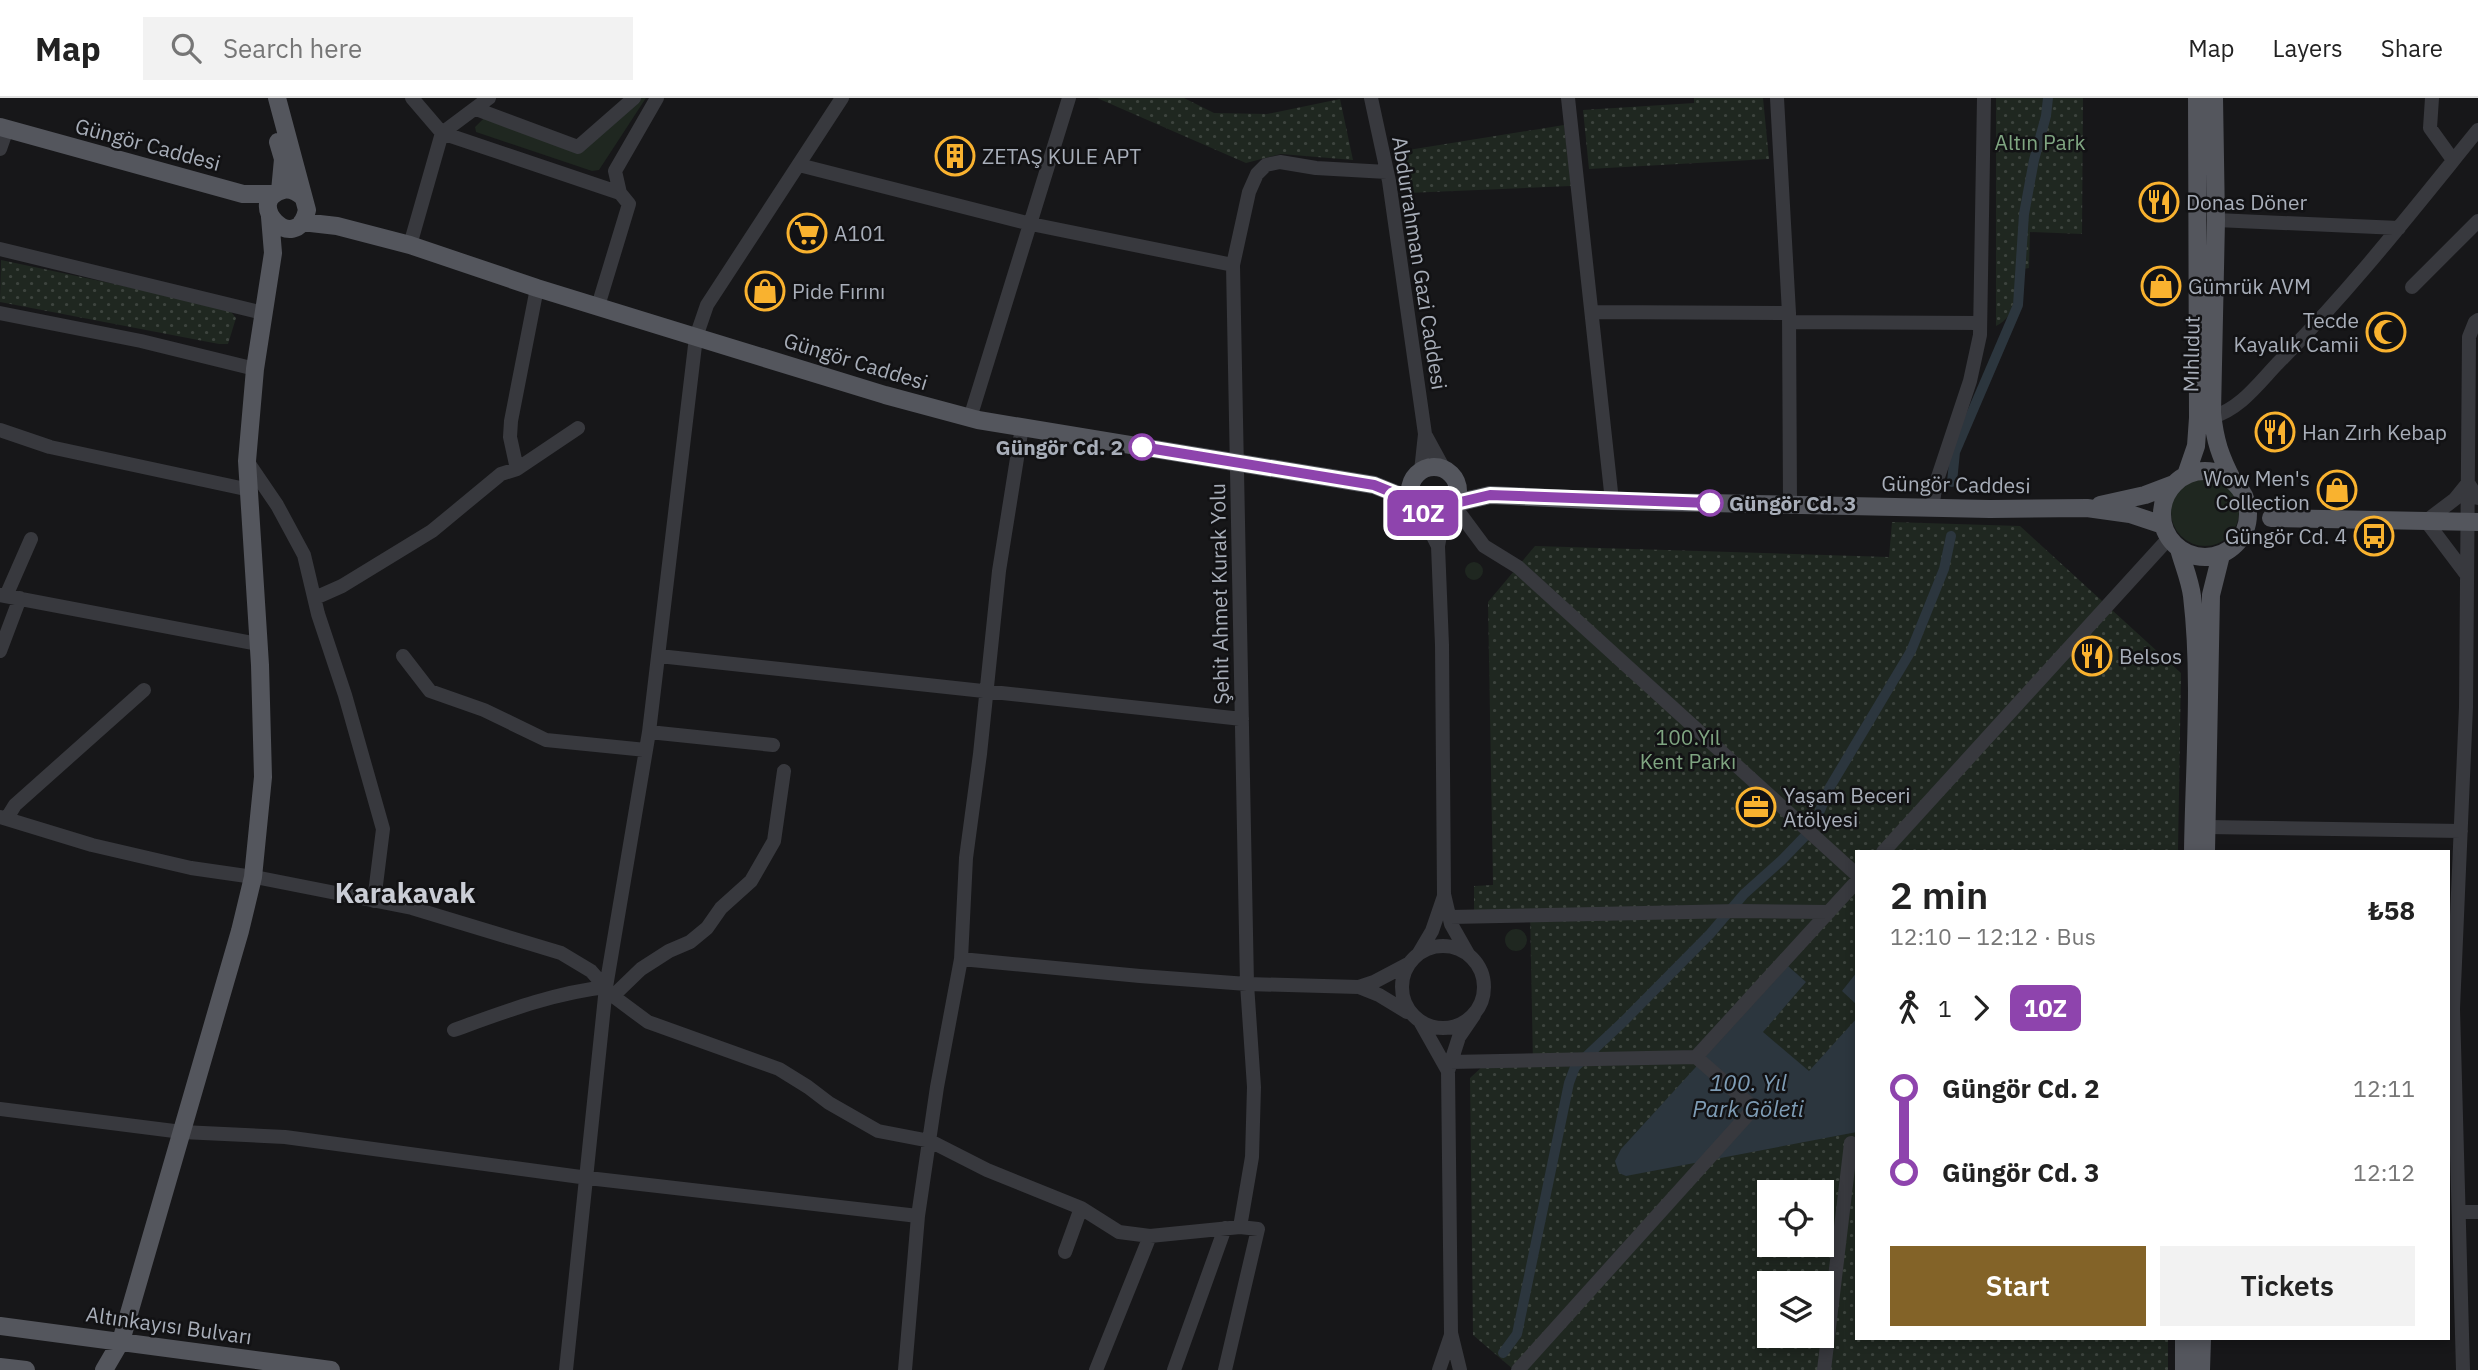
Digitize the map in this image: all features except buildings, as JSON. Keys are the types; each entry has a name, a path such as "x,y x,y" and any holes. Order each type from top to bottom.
{"main road":[{"path":"104,1370 121,1341 240,931 253,877 264,777 247,460 255,369 273,253 273,203 283,159 265,98"},
{"path":"273,253 306,217 305,200 277,98"},
{"name":"Mıhlıdut","path":"2180,480 2196,446 2198,418 2197,98"},
{"name":"Mıhlıdut","path":"2214,98 2214,438 2218,452 2234,481"},
{"name":"Güngör Caddesi","path":"4,128 273,203"},
{"name":"Güngör Caddesi","path":"273,203 292,190 337,226"},
{"name":"Güngör Caddesi","path":"273,203 278,226 283,228 299,224 337,226 410,245 537,288 886,395 970,418 1374,485 1416,506"},
{"path":"1436,467 1450,474 1458,495 1451,508 1436,516 1416,506 1410,492 1418,474 1436,467"},
{"path":"2199,471 2214,471 2234,481 2248,506 2248,521 2243,535 2234,547 2221,555 2200,557 2130,514 2087,508 2146,495 2199,471"},
{"name":"Güngör Caddesi","path":"1374,485 1418,474"},
{"name":"Güngör Caddesi","path":"1450,474 1490,495"},
{"path":"2180,480 2163,503 2170,537 2192,593 2196,680 2193,850"},
{"name":"Güngör Caddesi","path":"1451,508 1490,495 1612,501 1933,508 2087,508"},
{"path":"2244,497 2271,518"},
{"path":"2243,535 2271,518 2472,522"},
{"path":"2206,850 2211,595 2221,555"},
{"name":"Altınkayısı Bulvarı","path":"0,1326 331,1370"},
{"path":"2183,1370 2184,1340"},
{"path":"2201,1370 2202,1340"},
{"path":"0,1367 26,1370"}],"street":[{"path":"412,98 442,133 620,193"},
{"path":"410,245 442,133 489,98"},
{"path":"477,109 578,147 634,98"},
{"path":"598,306 629,204 620,193 615,171 657,98"},
{"path":"566,1370 609,992 649,732 696,337 707,305 842,98"},
{"path":"970,418 1069,98"},
{"name":"Abdurrahman Gazi Caddesi","path":"1371,98 1387,172 1425,435 1418,474"},
{"path":"1568,98 1612,501"},
{"path":"1777,98 1789,317 1790,504"},
{"path":"1933,508 1936,483 1970,381 1980,335 1983,98"},
{"path":"2432,98 2430,128 2453,160"},
{"path":"0,149 4,128"},
{"path":"2213,417 2234,408 2298,344 2399,228 2478,130"},
{"name":"Şehit Ahmet Kurak Yolu","path":"1174,1370 1233,1227 1252,1144 1254,1087 1247,984 1239,464 1233,265 1249,192 1257,174 1266,165 1280,162 1316,168 1387,172"},
{"path":"799,165 1031,224 1233,265"},
{"path":"2216,220 2399,228"},
{"path":"2412,287 2478,220"},
{"path":"0,249 263,313"},
{"path":"517,469 510,438 537,288"},
{"path":"1593,312 1979,323"},
{"path":"0,313 141,341 255,369"},
{"path":"2463,1370 2455,1232 2460,1212 2453,1009 2460,831 2471,737 2466,569 2472,522 2468,483 2469,337 2474,322 2478,320"},
{"path":"905,1370 918,1216 937,1087 961,959 966,858 980,754 985,689 999,571 1022,427"},
{"path":"315,598 342,586 432,531 501,474 517,469 578,428"},
{"path":"0,430 50,447 250,490"},
{"name":"Abdurrahman Gazi Caddesi","path":"1425,435 1450,474"},
{"path":"247,460 277,505 304,555 383,829 373,901"},
{"path":"2468,483 2478,498"},
{"path":"2466,569 2426,521 2455,499 2468,483"},
{"path":"1416,506 1438,546"},
{"path":"1451,508 1438,546 1443,645 1444,894 1456,936 1477,964 1483,975 1485,988 1482,1002 1459,1037 1449,1067 1451,1334 1460,1370"},
{"path":"1451,508 1484,546 1518,567 1855,873"},
{"path":"1885,850 2170,537"},
{"path":"0,651 9,596 31,539"},
{"path":"2466,569 2478,548"},
{"path":"9,596 258,644"},
{"path":"403,656 429,691 484,710 546,740 646,750"},
{"path":"659,656 985,689 1242,719"},
{"path":"144,690 4,817 104,848 191,868 253,877 412,908 561,953 592,971 609,992 648,1021 779,1069 829,1103 878,1131 930,1141 987,1170 1081,1208 1119,1232 1150,1236 1233,1227 1258,1229 1225,1370"},
{"path":"649,732 773,745"},
{"path":"454,1030 532,1002 581,990 609,992 670,951 690,942 707,928 721,908 751,881 774,841 784,771"},
{"path":"2207,827 2460,831"},
{"path":"1696,1057 1855,883"},
{"path":"1444,894 1432,931 1403,974 1401,987 1404,1001 1449,1067"},
{"path":"1450,917 1721,911 1829,912"},
{"path":"961,959 1247,984 1359,987 1374,982 1431,948 1457,948 1468,954"},
{"path":"1359,987 1393,1002 1435,1029 1450,1029 1463,1024 1474,1015"},
{"path":"1449,1067 1574,1059 1696,1057 1754,1108 1518,1370"},
{"path":"0,1109 182,1132 285,1137 588,1178 918,1216"},
{"path":"1824,1370 1851,1143"},
{"path":"1066,1252 1081,1208"},
{"path":"2460,1212 2478,1212"},
{"path":"1096,1370 1150,1236"},
{"path":"1439,1370 1451,1334"}],"green space":[{"path":"633,98 646,98 599,170 592,171 476,132 475,127 487,115 582,144"},
{"path":"1097,98 1184,98 1214,113 1267,114 1340,99 1353,160 1281,154 1246,163"},
{"path":"1694,98 1763,98 1769,159 1589,169 1583,110 1694,103"},
{"name":"Altın Park","path":"1996,98 2083,98 2082,234 2030,232 2029,268 2018,270 2011,309 2003,322 1996,326"},
{"path":"1564,125 1571,186 1407,193 1402,151"},
{"path":"1,260 228,308 236,318 228,344 219,344 0,302"},
{"path":"2198,478 2212,478 2224,483 2234,493 2239,512 2234,531 2224,541 2212,546 2198,546 2186,541 2176,531 2171,519 2171,505 2176,493 2186,483"},
{"name":"100.Yıl Kent Parkı","path":"1892,522 2020,526 2181,673 2178,850 1855,850 1855,1340 2168,1340 2168,1370 1514,1370 1473,1335 1470,1078 1483,1066 1533,1065 1530,911 1474,910 1474,886 1493,885 1488,602 1535,546 1889,557"},
{"path":"1470,562 1478,562 1483,571 1481,578 1470,580 1465,575 1465,567"},
{"path":"1516,929 1524,932 1527,940 1524,948 1516,951 1508,948 1505,940 1508,932"}],"water":[{"name":"100. Yıl Park Göleti","path":"1788,966 1806,982 1763,1032 1809,1071 1855,1020 1855,1132 1626,1176 1619,1173 1615,1161 1621,1149"},
{"path":"1855,975 1855,1003 1842,991"}],"waterway":[{"path":"1952,482 1955,452 2018,305 2024,214 2048,98"},
{"path":"1503,1353 1517,1334 1569,1083 1575,1067 1710,934 1744,894 1812,829 1830,787 1911,651 1944,569 1951,536"}],"bus line":[{"name":"10Z","path":"1142,447 1374,485 1411,500 1421,512 1436,516 1444,514 1456,503 1490,495 1710,503"}],"place":[{"name":"ZETAŞ KULE APT","path":"955,156"},
{"name":"Donas Döner","path":"2159,202"},
{"name":"A101","path":"807,233"},
{"name":"Gümrük AVM","path":"2161,286"},
{"name":"Pide Fırını","path":"765,291"},
{"name":"Tecde Kayalık Camii","path":"2386,332"},
{"name":"Han Zırh Kebap","path":"2275,432"},
{"name":"Güngör Cd. 2","path":"1142,447"},
{"name":"Wow Men's Collection","path":"2337,490"},
{"name":"Güngör Cd. 3","path":"1710,503"},
{"name":"Güngör Cd. 4","path":"2374,536"},
{"name":"Belsos","path":"2092,656"},
{"name":"Yaşam Beceri Atölyesi","path":"1756,807"}],"district":[{"name":"Karakavak","path":"405,892"}]}
